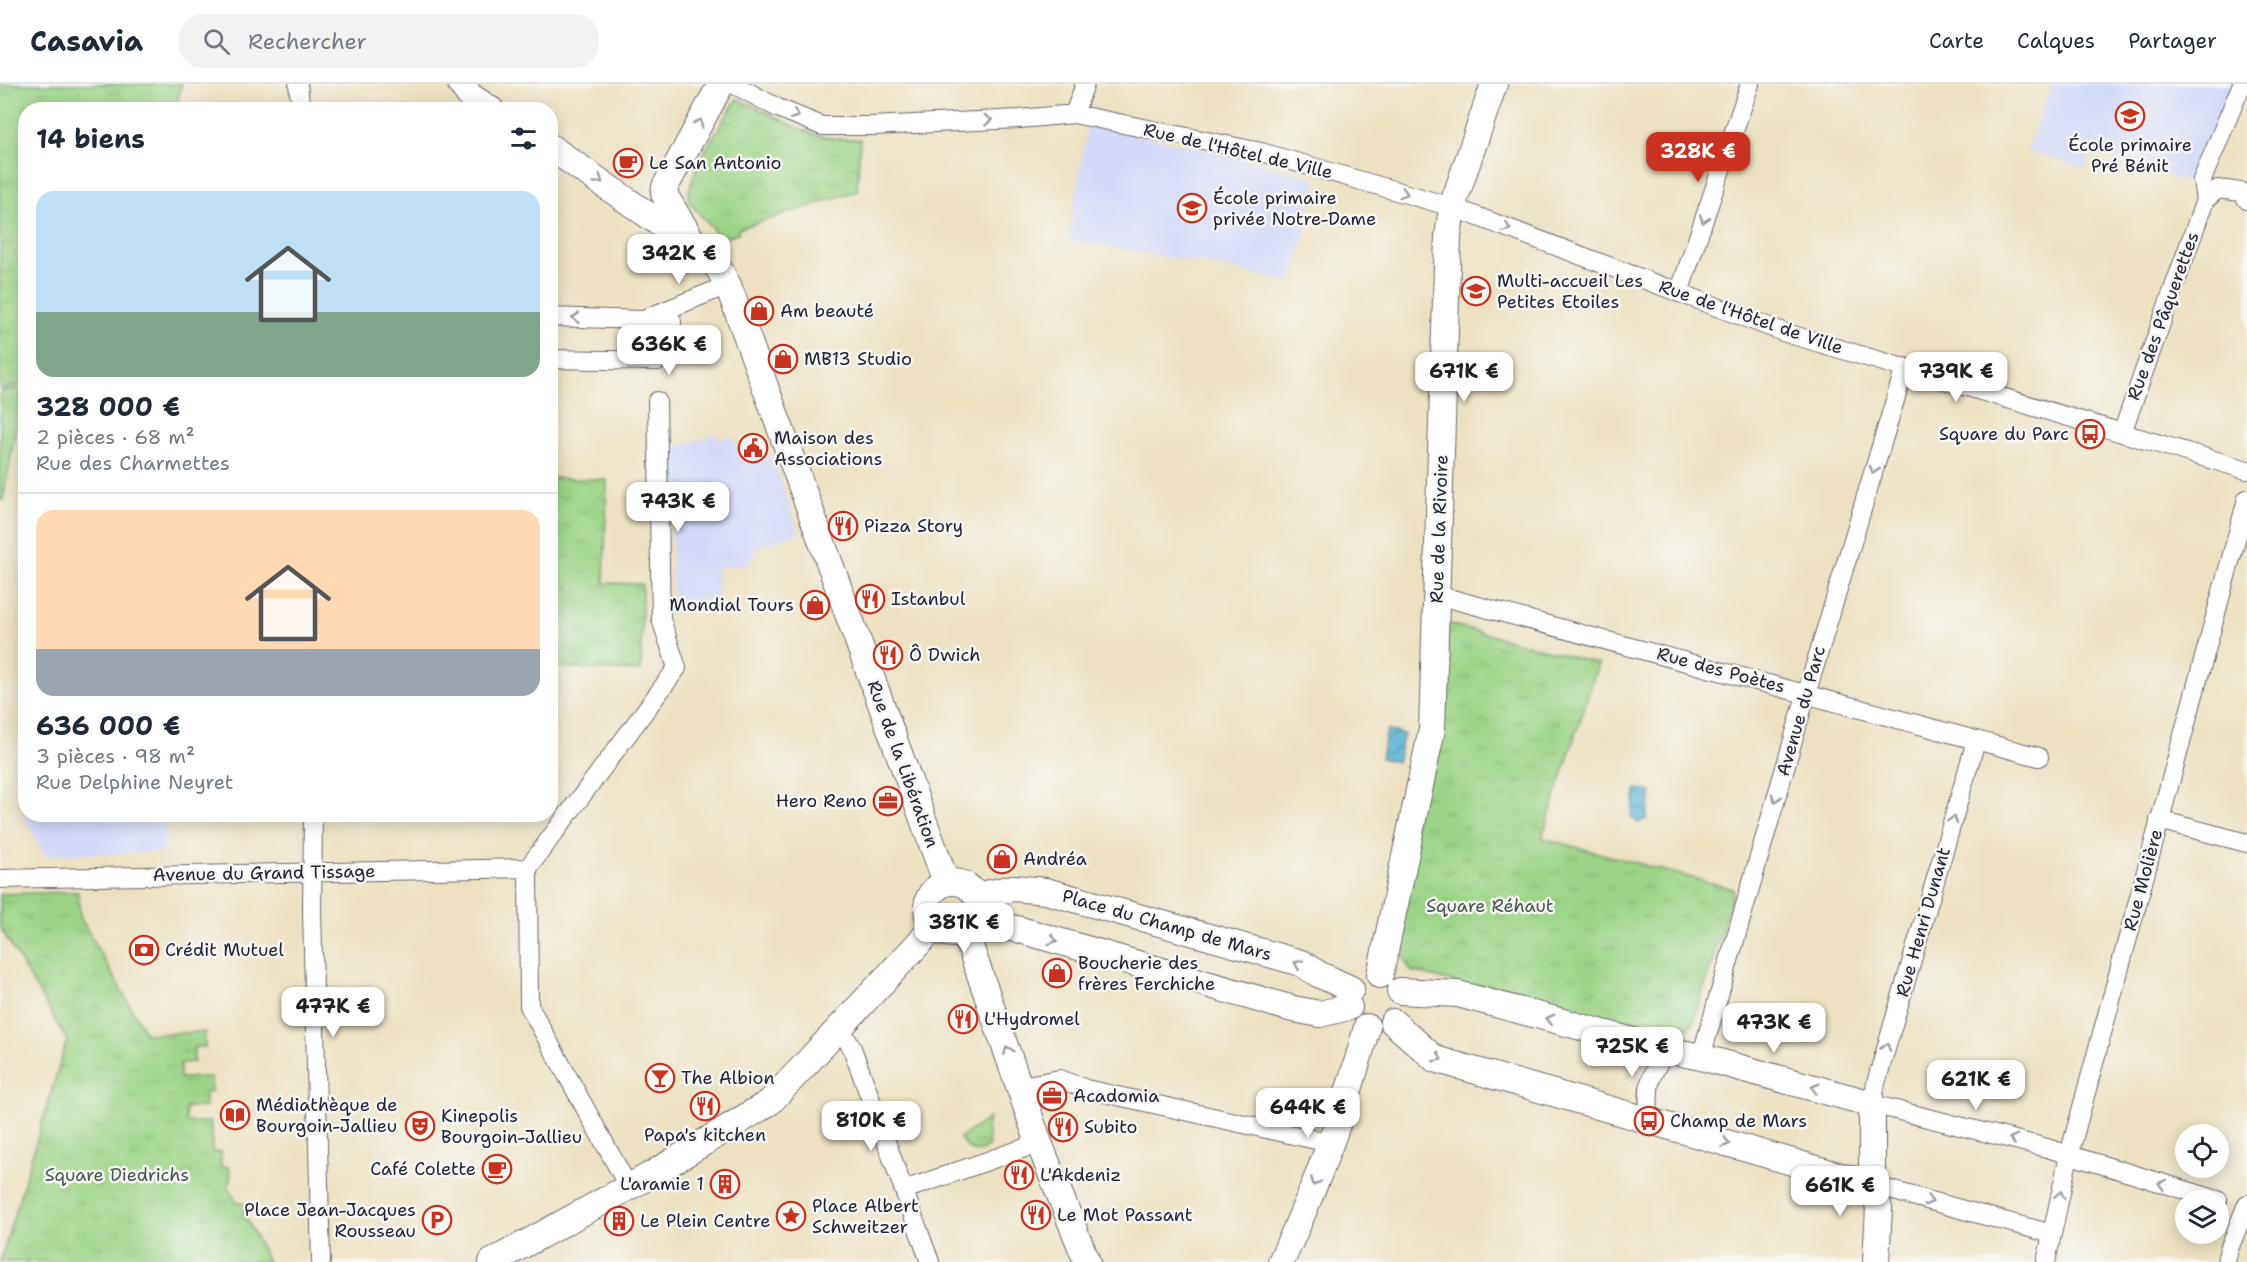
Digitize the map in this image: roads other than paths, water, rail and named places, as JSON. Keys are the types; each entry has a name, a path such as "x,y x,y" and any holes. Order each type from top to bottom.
{"street":[{"path":"298,84 300,102"},
{"path":"461,84 470,96 479,102"},
{"path":"1074,114 1085,84"},
{"name":"Rue de la Rivoire","path":"1380,975 1432,729 1448,248 1452,207 1494,84"},
{"path":"1679,293 1750,84"},
{"name":"Rue des Pâquerettes","path":"2121,433 2205,200 2202,180 2242,84"},
{"path":"696,248 664,194 664,187 736,85"},
{"name":"Rue de l'Hôtel de Ville","path":"736,85 778,108 822,126 1019,119 1074,114 1261,152 1452,207 1786,333 2247,470"},
{"name":"Rue de la Libération","path":"558,153 714,261 728,285 946,882"},
{"path":"2205,200 2218,189 2241,192 2247,200"},
{"path":"629,203 664,194"},
{"path":"644,319 728,285"},
{"path":"558,317 672,321 671,353 658,361 558,359"},
{"name":"Avenue du Parc","path":"1701,1057 1806,693 1905,367"},
{"path":"628,1186 530,1006 528,868 677,668 661,619 657,401"},
{"name":"Rue Molière","path":"2046,1262 2069,1155 2247,499"},
{"name":"Rue des Poètes","path":"1437,595 2039,757"},
{"name":"Rue Henri Dunant","path":"1872,1104 1876,1083 1976,741"},
{"path":"2159,820 2247,843"},
{"path":"313,822 321,1262"},
{"name":"Avenue du Grand Tissage","path":"0,879 528,868"},
{"path":"1088,1262 1039,1143 970,927 979,904 977,896 964,884 946,882 936,887 929,896 926,906 928,918 934,927 943,933 954,935 970,927 1017,929 1293,1009 1320,1014 1350,998"},
{"name":"Place du Champ de Mars","path":"977,896 1013,888 1046,891 1301,963 1350,998"},
{"path":"492,1262 650,1176 770,1101 934,927"},
{"path":"1366,975 1380,975 1389,978 1400,991 1401,1008 1393,1022 1385,1026 1367,1027 1352,1016 1350,998 1360,978 1366,975"},
{"path":"1400,991 1458,994 2047,1148 2185,1190"},
{"path":"1393,1022 1435,1059 1872,1185 2052,1234"},
{"path":"1281,1262 1330,1143 1367,1027"},
{"path":"840,1028 852,1048 930,1262"},
{"path":"1650,1121 1650,1081 1653,1071 1667,1050"},
{"path":"1020,1086 1060,1079 1086,1089 1330,1143"},
{"path":"1872,1104 1872,1185 1879,1208 1876,1262"},
{"path":"904,1190 1039,1143"},
{"path":"1860,1262 1862,1206 1872,1185"},
{"path":"2226,1262 2246,1207 2229,1203"}],"water":[{"path":"1387,730 1404,734 1397,762 1381,758"},
{"path":"1637,789 1652,792 1646,820 1643,819 1640,823 1631,817"}],"place":[{"name":"École primaire Pré Bénit","path":"2130,116"},
{"name":"Le San Antonio","path":"628,163"},
{"name":"École primaire privée Notre-Dame","path":"1192,208"},
{"name":"Multi-accueil Les Petites Etoiles","path":"1476,291"},
{"name":"Am beauté","path":"759,311"},
{"name":"MB13 Studio","path":"783,359"},
{"name":"Square du Parc","path":"2090,434"},
{"name":"Maison des Associations","path":"753,448"},
{"name":"Pizza Story","path":"843,526"},
{"name":"Istanbul","path":"870,599"},
{"name":"Mondial Tours","path":"815,605"},
{"name":"Ô Dwich","path":"888,655"},
{"name":"Hero Reno","path":"888,801"},
{"name":"Andréa","path":"1002,859"},
{"name":"Crédit Mutuel","path":"144,950"},
{"name":"Boucherie des frères Ferchiche","path":"1057,973"},
{"name":"L'Hydromel","path":"963,1019"},
{"name":"The Albion","path":"660,1078"},
{"name":"Acadomia","path":"1052,1096"},
{"name":"Papa's kitchen","path":"705,1106"},
{"name":"Médiathèque de Bourgoin-Jallieu","path":"235,1115"},
{"name":"Champ de Mars","path":"1649,1121"},
{"name":"Kinepolis Bourgoin-Jallieu","path":"420,1126"},
{"name":"Subito","path":"1063,1127"},
{"name":"Café Colette","path":"497,1169"},
{"name":"L'Akdeniz","path":"1019,1175"},
{"name":"L'aramie 1","path":"725,1184"},
{"name":"Le Mot Passant","path":"1036,1215"},
{"name":"Place Albert Schweitzer","path":"791,1216"},
{"name":"Place Jean-Jacques Rousseau","path":"437,1220"},
{"name":"Le Plein Centre","path":"619,1221"}],"park label":[{"name":"Square Réhaut","path":"1490,906"},
{"name":"Square Diedrichs","path":"117,1175"}]}
